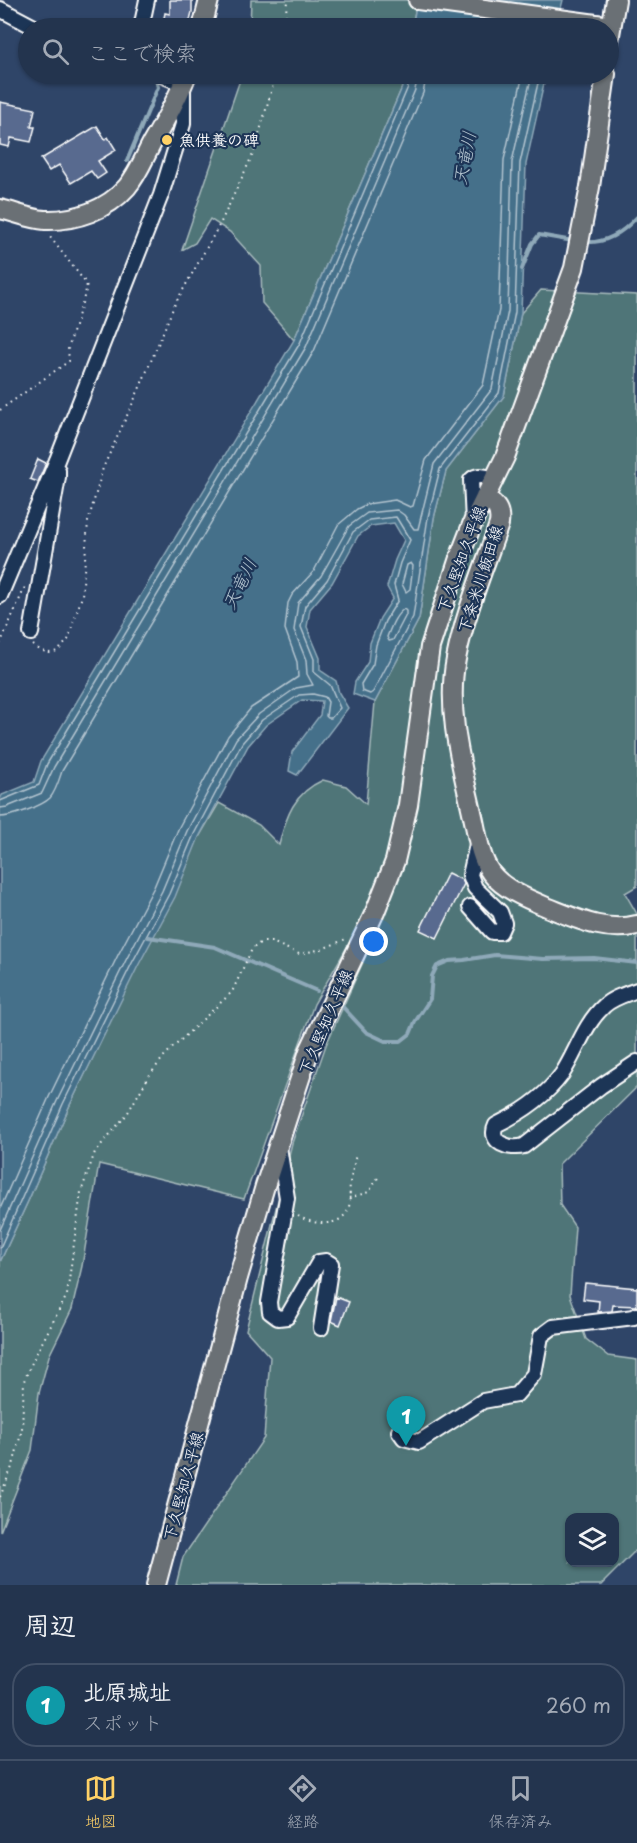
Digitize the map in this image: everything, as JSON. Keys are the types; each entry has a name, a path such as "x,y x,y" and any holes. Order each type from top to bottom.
{"main road":[{"path":"204,18 208,0"},
{"path":"418,0 548,18"},
{"path":"613,18 616,0"},
{"path":"0,209 44,220 91,213 105,206 121,193 133,178 182,84"},
{"path":"485,497 505,457 574,268 581,241 605,84"},
{"name":"下久堅知久平線","path":"156,1585 238,1278 278,1145 309,1051 375,912 394,861 408,805 430,647 458,561 485,497"},
{"name":"下条米川飯田線","path":"485,497 499,511 499,524 462,633 454,671 455,724 463,771 483,855 490,871 503,885 545,906 594,924 615,928 637,925"}],"street":[{"path":"143,18 147,0"},
{"path":"0,9 18,18"},
{"path":"0,597 57,460 161,195 183,124 185,84"},
{"path":"31,633 58,477 57,460"},
{"path":"473,522 471,480 481,475 494,479"},
{"path":"470,907 492,932 500,932 504,923 500,912 475,888 470,874 478,838"},
{"path":"637,990 603,1007 562,1073 544,1095 511,1118 496,1125 494,1134 497,1141 509,1148 524,1146 601,1086 637,1062"},
{"path":"278,1145 287,1198 269,1302 270,1312 278,1318 287,1317 319,1262 326,1261 331,1264 321,1328"},
{"path":"399,1431 404,1438 419,1442 483,1401 516,1395 534,1374 541,1336 553,1327 636,1316"}],"path":[{"path":"286,18 287,0"},
{"path":"31,633 30,639 34,646 49,653 58,651 68,640 82,596 88,522 103,468 174,306 221,222 254,152 273,84"},
{"path":"0,410 69,361 68,349 87,287 49,236 44,220"},
{"path":"0,1497 14,1462 22,1429 24,1381 67,1294 81,1192 95,1152 127,1114 149,1076 165,1055 232,992 252,948 261,942 272,942 299,954 322,948 354,935"},
{"path":"287,1198 298,1217 313,1222 338,1221 348,1210 356,1154"},
{"path":"349,1198 369,1192 379,1176"}],"green space":[{"path":"251,0 417,0 414,18 250,18"},
{"path":"239,84 403,84 294,340 262,303 261,266 230,232 210,219 195,243 182,250"},
{"path":"541,290 637,295 637,886 625,893 637,914 637,1087 559,1164 560,1205 575,1227 570,1295 586,1339 608,1356 637,1360 637,1549 619,1567 601,1585 176,1585 183,1557 264,1438 270,1357 246,1330 292,1143 326,1045 381,922 376,887 354,935 314,1004 244,1199 99,1164 82,1266 72,1309 49,1356 39,1393 32,1450 0,1532 0,1262 69,1107 199,837 219,803 259,825 279,845 288,815 298,799 313,785 323,780 346,786 366,804 375,702 419,619 434,518 446,471 504,396 521,313"}],"water":[{"path":"417,0 563,0 558,18 414,18"},
{"name":"天竜川","path":"544,84 526,164 521,313 504,396 446,471 434,518 419,619 375,702 353,694 355,682 368,662 370,643 380,618 393,598 387,587 404,540 394,523 371,526 358,536 332,583 310,609 307,627 320,658 320,670 336,681 339,693 348,708 297,775 289,771 292,752 320,715 322,701 302,700 266,725 248,746 199,837 175,897 138,966 69,1107 0,1262 0,800 2,795 34,782 41,761 294,340 403,85"}],"building":[{"path":"170,0 192,0 190,18 164,18 165,13 170,14"},
{"path":"0,102 35,109 31,127 35,127 31,142 11,138 9,147 0,145"},
{"path":"97,126 116,150 98,161 106,173 97,179 91,171 71,183 59,165 49,171 41,159"},
{"path":"38,459 46,463 38,482 30,479"},
{"path":"448,873 462,880 464,884 437,938 420,930"},
{"path":"585,1283 637,1288 637,1306 613,1305 612,1311 598,1312 599,1301 583,1299"},
{"path":"336,1297 349,1302 340,1325 331,1321"}],"waterway":[{"path":"150,18 153,1"},
{"path":"127,161 158,87 157,84"},
{"path":"583,242 599,241 613,236 637,217"},
{"path":"522,269 532,244 539,235 573,241"},
{"path":"148,937 215,947 317,991"},
{"path":"341,1005 366,1032 385,1041 401,1041 410,1034 430,999 432,976 437,966 449,961 495,955 543,959 594,958 637,963"}],"place":[{"name":"魚供養の碑","path":"167,140"},
{"name":"北原城址","path":"406,1446"}]}
